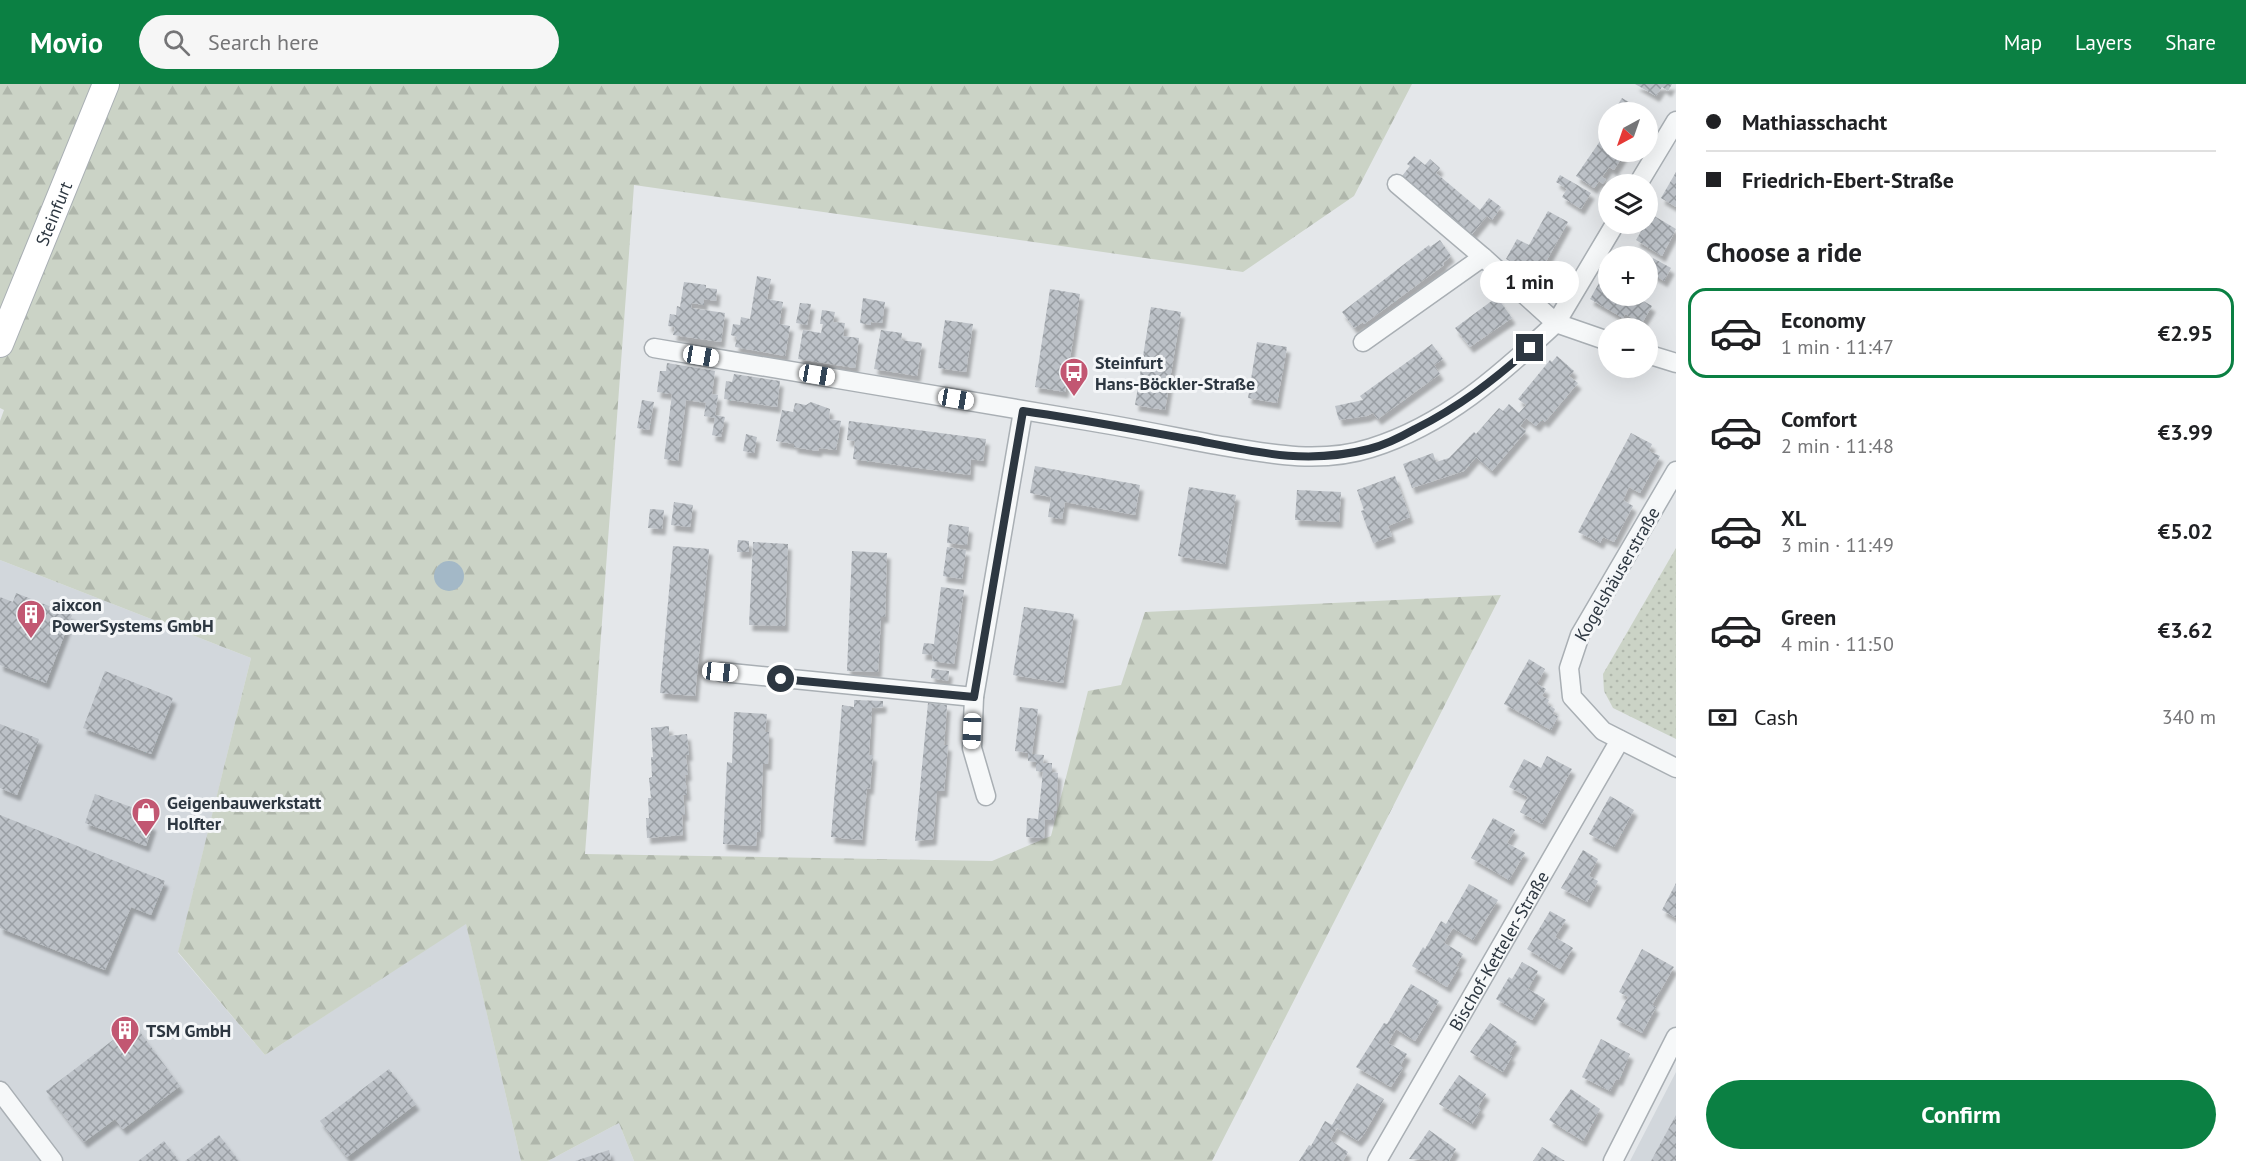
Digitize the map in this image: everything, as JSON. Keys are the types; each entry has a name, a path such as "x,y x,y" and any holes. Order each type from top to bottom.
{"street":[{"name":"Steinfurt","path":"0,344 106,84"},
{"path":"1644,174 1676,121"},
{"path":"1397,184 1556,323 1598,338"},
{"path":"654,348 1125,427 1253,452 1295,458 1335,455 1370,449 1403,435 1454,408 1494,380 1556,323 1609,234"},
{"path":"1363,342 1483,257"},
{"path":"1658,357 1676,363"},
{"path":"986,796 972,748 974,697 1023,411"},
{"name":"Kogelshäuserstraße","path":"1676,471 1580,635 1569,668 1572,697 1603,730 1676,768"},
{"path":"720,672 974,697"},
{"name":"Bischof-Ketteler-Straße","path":"1377,1161 1620,740"},
{"path":"1613,1161 1676,1037"},
{"path":"0,1090 53,1161"}],"shaded area":[{"path":"0,560 251,658 178,953 265,1055 466,923 521,1161 0,1161"},
{"path":"1676,1072 1676,1161 1630,1161"},
{"path":"619,1123 634,1161 548,1161"}],"green space":[{"path":"0,84 1412,84 1354,196 1243,272 634,185 585,854 992,861 1051,836 1088,691 1121,685 1145,612 1501,595 1212,1161 634,1161 619,1123 548,1161 521,1161 466,924 265,1055 178,952 251,658 0,560 0,421 4,410 0,408"},
{"path":"1676,548 1676,739 1613,708 1604,691 1603,674"}],"water":[{"path":"449,561 455,562 463,570 463,582 455,590 449,591 443,590 435,582 434,576 435,570 443,562"}],"building":[{"path":"1635,84 1672,84 1668,91 1662,87 1656,96"},
{"path":"1598,144 1598,162 1619,162 1614,170 1609,167 1604,174 1598,174 1598,182 1594,188 1576,176"},
{"path":"1414,156 1425,165 1430,159 1440,168 1436,173 1480,210 1489,198 1501,207 1492,220 1487,216 1472,234 1402,176 1410,166 1407,164"},
{"path":"1676,172 1676,207 1661,198"},
{"path":"1560,175 1591,193 1581,209 1562,197 1567,189 1556,182"},
{"path":"1548,211 1568,222 1538,276 1506,259 1517,239 1529,245"},
{"path":"1658,218 1676,229 1662,256 1658,254 1658,246 1646,246 1636,240 1639,234 1658,234"},
{"path":"1440,240 1451,256 1443,263 1444,265 1364,324 1363,322 1354,328 1342,312 1429,245 1430,247"},
{"path":"1658,261 1671,268 1664,281 1658,277"},
{"path":"757,276 771,279 767,299 783,302 779,324 790,326 785,356 735,347 737,337 731,335 733,324 740,325 741,317 750,319"},
{"path":"684,282 717,289 716,301 704,299 704,305 692,303 691,308 725,313 721,342 673,335 675,327 668,326 670,314 676,315 677,306 680,307"},
{"path":"1598,285 1598,304 1590,299"},
{"path":"1050,289 1080,294 1065,392 1035,387"},
{"path":"1497,297 1512,318 1470,347 1455,328"},
{"path":"863,298 885,302 882,323 871,322 871,325 860,323"},
{"path":"800,303 811,304 807,325 796,323"},
{"path":"1602,306 1652,306 1645,318 1633,318 1625,314 1623,318"},
{"path":"1151,307 1181,312 1165,410 1135,405"},
{"path":"822,310 835,312 833,322 845,323 843,336 859,338 855,368 798,359 803,330 821,333"},
{"path":"945,320 973,324 966,372 938,368"},
{"path":"881,330 902,333 901,340 922,343 917,376 874,369"},
{"path":"1257,342 1287,347 1277,403 1248,398"},
{"path":"1432,344 1443,359 1434,365 1440,374 1378,419 1373,413 1339,420 1335,406 1363,400 1360,396"},
{"path":"1557,356 1574,371 1569,376 1578,383 1545,422 1542,419 1536,426 1526,418 1520,426 1526,431 1492,471 1476,457 1464,471 1412,488 1403,464 1433,453 1436,462 1449,458 1474,432 1476,434 1499,408 1503,411 1509,404 1519,413 1526,405 1518,399 1550,360 1552,362"},
{"path":"667,363 715,371 712,394 718,395 715,415 725,417 721,437 712,435 715,418 704,416 706,403 686,400 678,461 664,459 672,394 657,392 660,371 666,371"},
{"path":"734,374 780,381 777,407 724,399 726,381 732,382"},
{"path":"642,400 654,402 649,430 637,428"},
{"path":"811,402 830,409 829,419 841,421 836,450 819,448 818,451 776,441 782,410 793,412 795,403 806,405"},
{"path":"849,421 986,439 983,461 971,459 970,475 853,459 855,441 847,440"},
{"path":"1631,433 1652,444 1649,451 1660,456 1640,493 1629,487 1623,500 1633,506 1614,542 1603,537 1600,543 1578,532"},
{"path":"746,434 757,437 754,453 743,451"},
{"path":"1035,466 1140,485 1135,515 1065,502 1062,519 1048,517 1051,497 1030,493"},
{"path":"1395,476 1410,517 1388,526 1392,536 1373,543 1361,511 1364,510 1357,490"},
{"path":"1189,487 1236,495 1225,564 1178,556"},
{"path":"1297,490 1341,492 1339,522 1295,520"},
{"path":"674,502 693,505 690,527 671,525"},
{"path":"650,509 664,510 662,529 648,528"},
{"path":"949,524 969,527 967,545 947,543"},
{"path":"738,540 749,541 749,552 737,552"},
{"path":"753,542 788,544 785,626 749,625"},
{"path":"673,546 709,549 695,696 660,693"},
{"path":"947,547 966,550 962,579 943,576"},
{"path":"852,551 887,553 885,617 881,617 878,672 847,671"},
{"path":"941,587 964,590 954,664 932,661 933,655 922,654 924,643 934,644"},
{"name":"aixcon PowerSystems GmbH","path":"16,593 72,615 46,683 0,665 0,597 13,602"},
{"path":"1024,607 1074,614 1063,683 1013,675"},
{"path":"1529,659 1545,669 1537,684 1546,689 1542,696 1549,700 1547,704 1555,709 1553,714 1558,716 1551,730 1504,704"},
{"path":"932,669 949,671 948,681 931,678"},
{"path":"105,671 173,698 151,754 83,728"},
{"path":"854,700 883,701 883,707 872,708 869,755 873,755 862,840 831,837 842,705 854,707"},
{"path":"928,703 947,705 944,745 948,745 944,791 937,791 933,839 915,841"},
{"path":"1020,707 1038,709 1032,754 1044,755 1043,763 1052,763 1052,772 1058,773 1056,811 1054,811 1053,820 1045,819 1044,838 1026,837 1027,818 1038,819 1043,772 1036,771 1036,762 1028,761 1028,753 1015,751"},
{"path":"734,712 767,714 765,732 769,732 768,764 763,764 760,832 757,832 756,846 723,844 727,762 732,763"},
{"path":"0,724 39,739 17,795 0,788"},
{"path":"669,726 669,736 687,734 689,755 686,755 688,775 685,775 687,795 683,795 685,815 682,815 683,835 647,838 646,818 649,818 648,798 651,798 649,778 652,777 651,757 653,757 651,728"},
{"path":"1547,756 1572,769 1542,824 1520,812 1528,797 1509,787 1524,759 1541,768"},
{"path":"95,794 145,812 142,821 153,825 146,846 85,823"},
{"path":"1610,796 1634,810 1614,847 1589,834"},
{"path":"0,815 165,881 151,915 131,907 105,970 0,928"},
{"path":"1493,818 1515,830 1507,843 1525,853 1509,880 1471,858"},
{"path":"1583,850 1598,859 1589,876 1598,881 1587,902 1561,888"},
{"path":"1676,883 1676,918 1662,910"},
{"path":"1469,884 1498,900 1473,940 1453,928 1445,941 1444,943 1463,954 1456,966 1459,967 1447,987 1412,966 1441,921 1446,924"},
{"path":"1550,911 1566,920 1555,937 1573,948 1560,969 1527,949"},
{"path":"1642,949 1674,967 1652,1005 1656,1007 1642,1033 1616,1019 1628,997 1619,992"},
{"path":"1522,962 1538,971 1528,989 1545,999 1532,1020 1496,999 1509,977 1512,979"},
{"path":"1411,984 1439,1001 1415,1041 1396,1029 1388,1043 1407,1054 1400,1066 1403,1068 1391,1087 1356,1067 1384,1023 1387,1024"},
{"path":"1490,1023 1517,1042 1503,1072 1470,1052"},
{"name":"TSM GmbH","path":"134,1024 180,1086 123,1129 115,1119 84,1142 46,1091"},
{"path":"1601,1039 1630,1054 1619,1080 1616,1079 1610,1091 1582,1077"},
{"path":"389,1069 416,1104 347,1157 320,1121"},
{"path":"1459,1075 1486,1094 1478,1107 1481,1109 1472,1124 1439,1104"},
{"path":"1357,1083 1384,1099 1364,1134 1358,1141 1337,1128 1330,1140 1348,1152 1343,1161 1299,1161 1309,1145 1311,1146 1325,1121 1332,1125"},
{"path":"1571,1089 1600,1109 1583,1141 1549,1120"},
{"path":"1676,1115 1676,1161 1651,1161"},
{"path":"1429,1130 1456,1149 1449,1161 1409,1159"},
{"path":"219,1135 239,1161 185,1161"},
{"path":"164,1141 179,1161 138,1161"},
{"path":"1542,1147 1565,1161 1533,1161"},
{"path":"609,1150 611,1159 575,1161"}],"place":[{"name":"Steinfurt Hans-Böckler-Straße","path":"1074,398"},
{"name":"aixcon PowerSystems GmbH","path":"31,640"},
{"name":"Geigenbauwerkstatt Holfter","path":"146,838"},
{"name":"TSM GmbH","path":"125,1056"}],"route":[{"path":"781,679 974,697 1023,411 1295,458 1335,455 1370,449 1437,418 1494,380 1530,348"}]}
